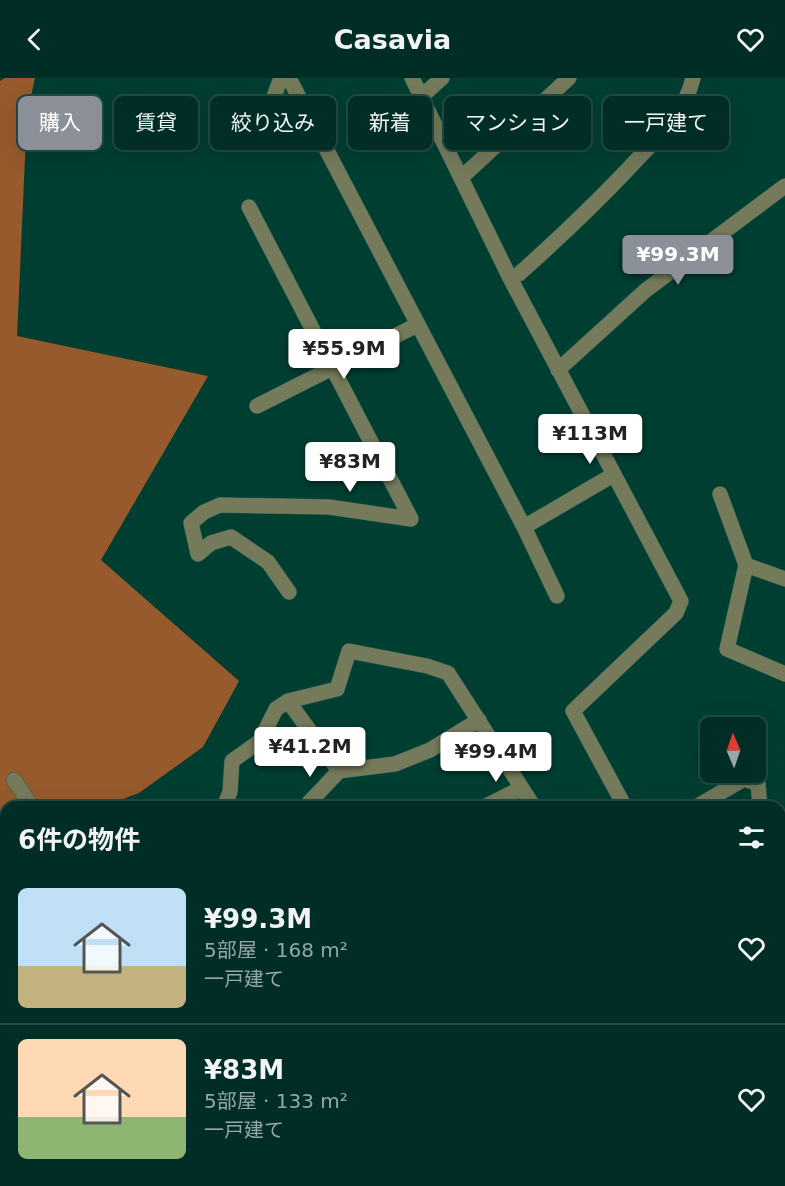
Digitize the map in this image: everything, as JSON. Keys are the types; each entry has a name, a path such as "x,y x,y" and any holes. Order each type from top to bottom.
{"street":[{"path":"274,96 281,78"},
{"path":"289,78 524,527 557,596"},
{"path":"412,78 421,96"},
{"path":"422,96 442,78"},
{"path":"462,177 568,78"},
{"path":"510,278 519,274 586,213 662,133 689,93 693,78"},
{"path":"432,118 510,278 586,419 612,475 681,601 676,613 573,711 622,801"},
{"path":"558,370 646,290 785,186"},
{"path":"249,207 411,519 329,507 220,506 204,512 191,523 198,554 212,543 231,537 268,562 289,592"},
{"path":"257,406 417,325"},
{"path":"524,527 612,475"},
{"path":"720,494 746,565 727,649 785,674"},
{"path":"746,565 785,579"},
{"path":"226,801 230,792 232,761 260,741 276,709 288,701 337,689 349,651 427,666 448,673 530,801"},
{"path":"288,701 339,771"},
{"path":"312,801 339,771 395,764 430,750 479,720"},
{"path":"706,801 744,778 758,784 759,801"},
{"path":"14,780 29,801"},
{"path":"496,801 522,788"}],"shaded area":[{"path":"5,78 35,78 31,96 18,96 18,150 25,150 17,336 208,376 101,560 239,681 203,747 139,793 118,801 0,801 0,81"}]}
